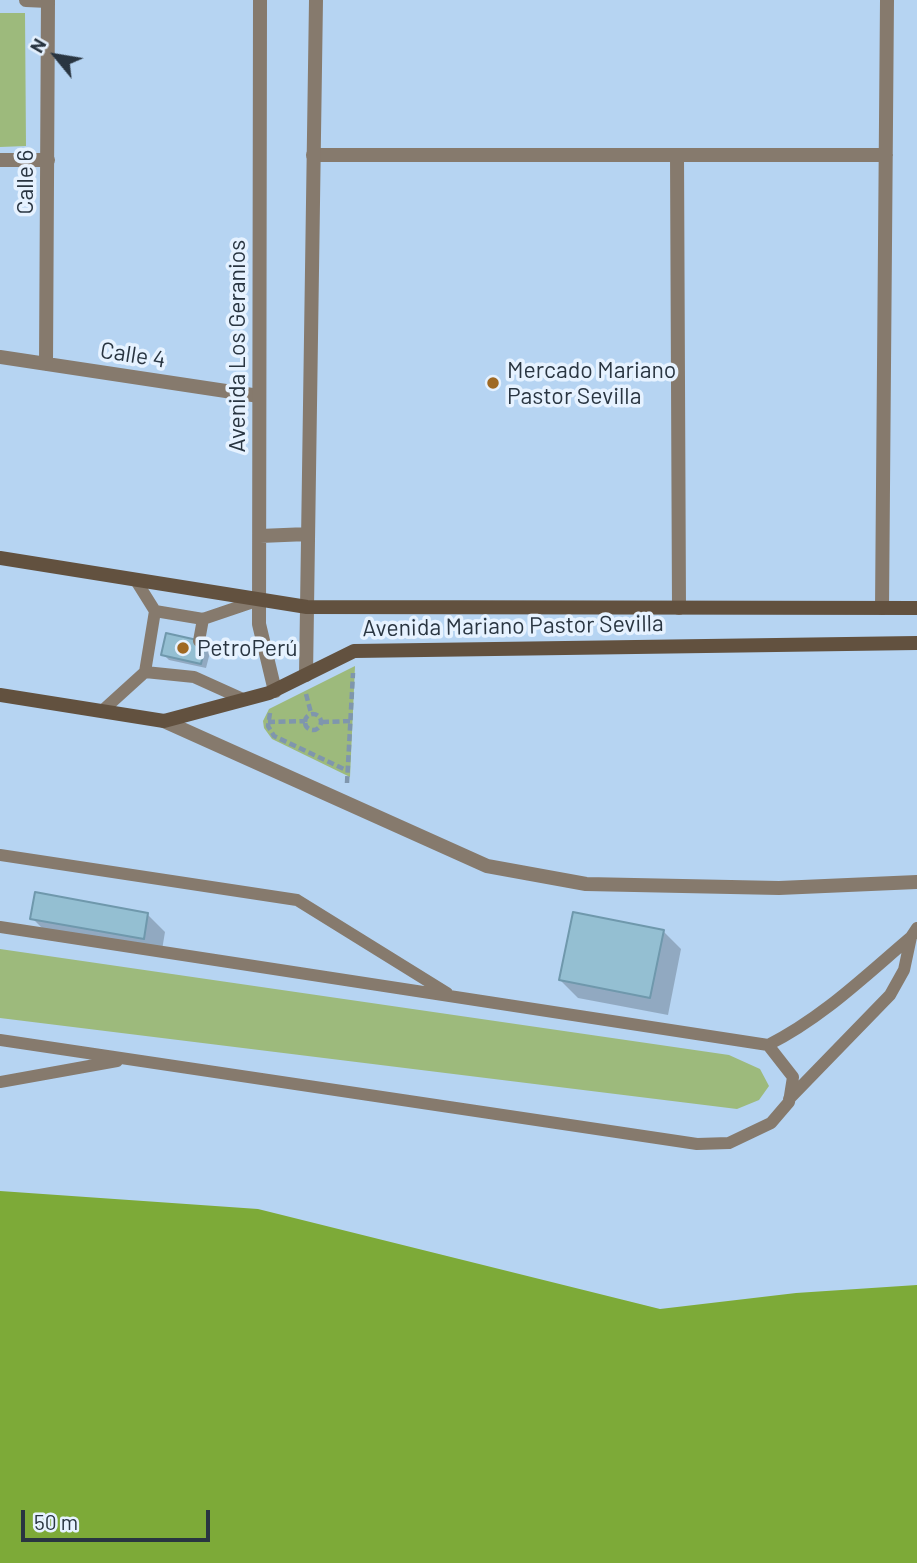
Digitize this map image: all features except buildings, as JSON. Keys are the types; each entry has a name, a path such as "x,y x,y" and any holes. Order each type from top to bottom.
{"main road":[{"name":"Avenida Mariano Pastor Sevilla","path":"0,558 307,607 917,608"},
{"name":"Avenida Mariano Pastor Sevilla","path":"0,695 164,721 275,691 354,651 917,643"}],"street":[{"path":"26,0 48,0"},
{"name":"Calle 6","path":"46,364 48,0"},
{"name":"Avenida Los Geranios","path":"260,0 259,624 275,691"},
{"path":"306,676 316,0"},
{"path":"882,608 887,0"},
{"path":"313,155 886,155"},
{"path":"677,155 679,608"},
{"path":"0,160 48,160"},
{"name":"Calle 4","path":"0,357 259,396"},
{"path":"260,536 308,534"},
{"path":"164,721 487,866 586,884 779,888 917,882"}],"lane":[{"path":"102,711 145,672 155,611 135,579"},
{"path":"155,611 203,619 259,600"},
{"path":"200,640 203,619"},
{"path":"194,677 195,663"},
{"path":"145,672 194,677 245,700"},
{"path":"0,855 298,900 453,996"},
{"path":"0,927 768,1045 792,1033 829,1008 914,932"},
{"path":"0,1040 697,1144 729,1143 771,1123 789,1099 890,995 904,970 914,932"},
{"path":"768,1045 793,1077 789,1099"},
{"path":"0,1082 127,1059"}],"path":[{"path":"346,803 354,651"},
{"path":"341,678 353,673"},
{"path":"296,699 318,689"},
{"path":"305,722 311,713 306,694"},
{"path":"275,708 270,713 268,722 270,732 274,736 348,771"},
{"path":"311,713 316,713 322,722"},
{"path":"322,722 351,721"},
{"path":"268,722 305,722"},
{"path":"305,722 310,729 316,730 322,722"}],"green space":[{"path":"0,13 25,13 26,146 0,147"},
{"path":"355,666 350,777 272,739 264,728 263,721 269,709"},
{"path":"0,949 729,1055 760,1069 769,1086 759,1100 737,1109 0,1018"},
{"path":"0,1191 258,1209 660,1309 796,1293 917,1285 917,1563 0,1563"}],"place":[{"name":"Mercado Mariano Pastor Sevilla","path":"493,383"},
{"name":"PetroPerú","path":"183,648"}]}
